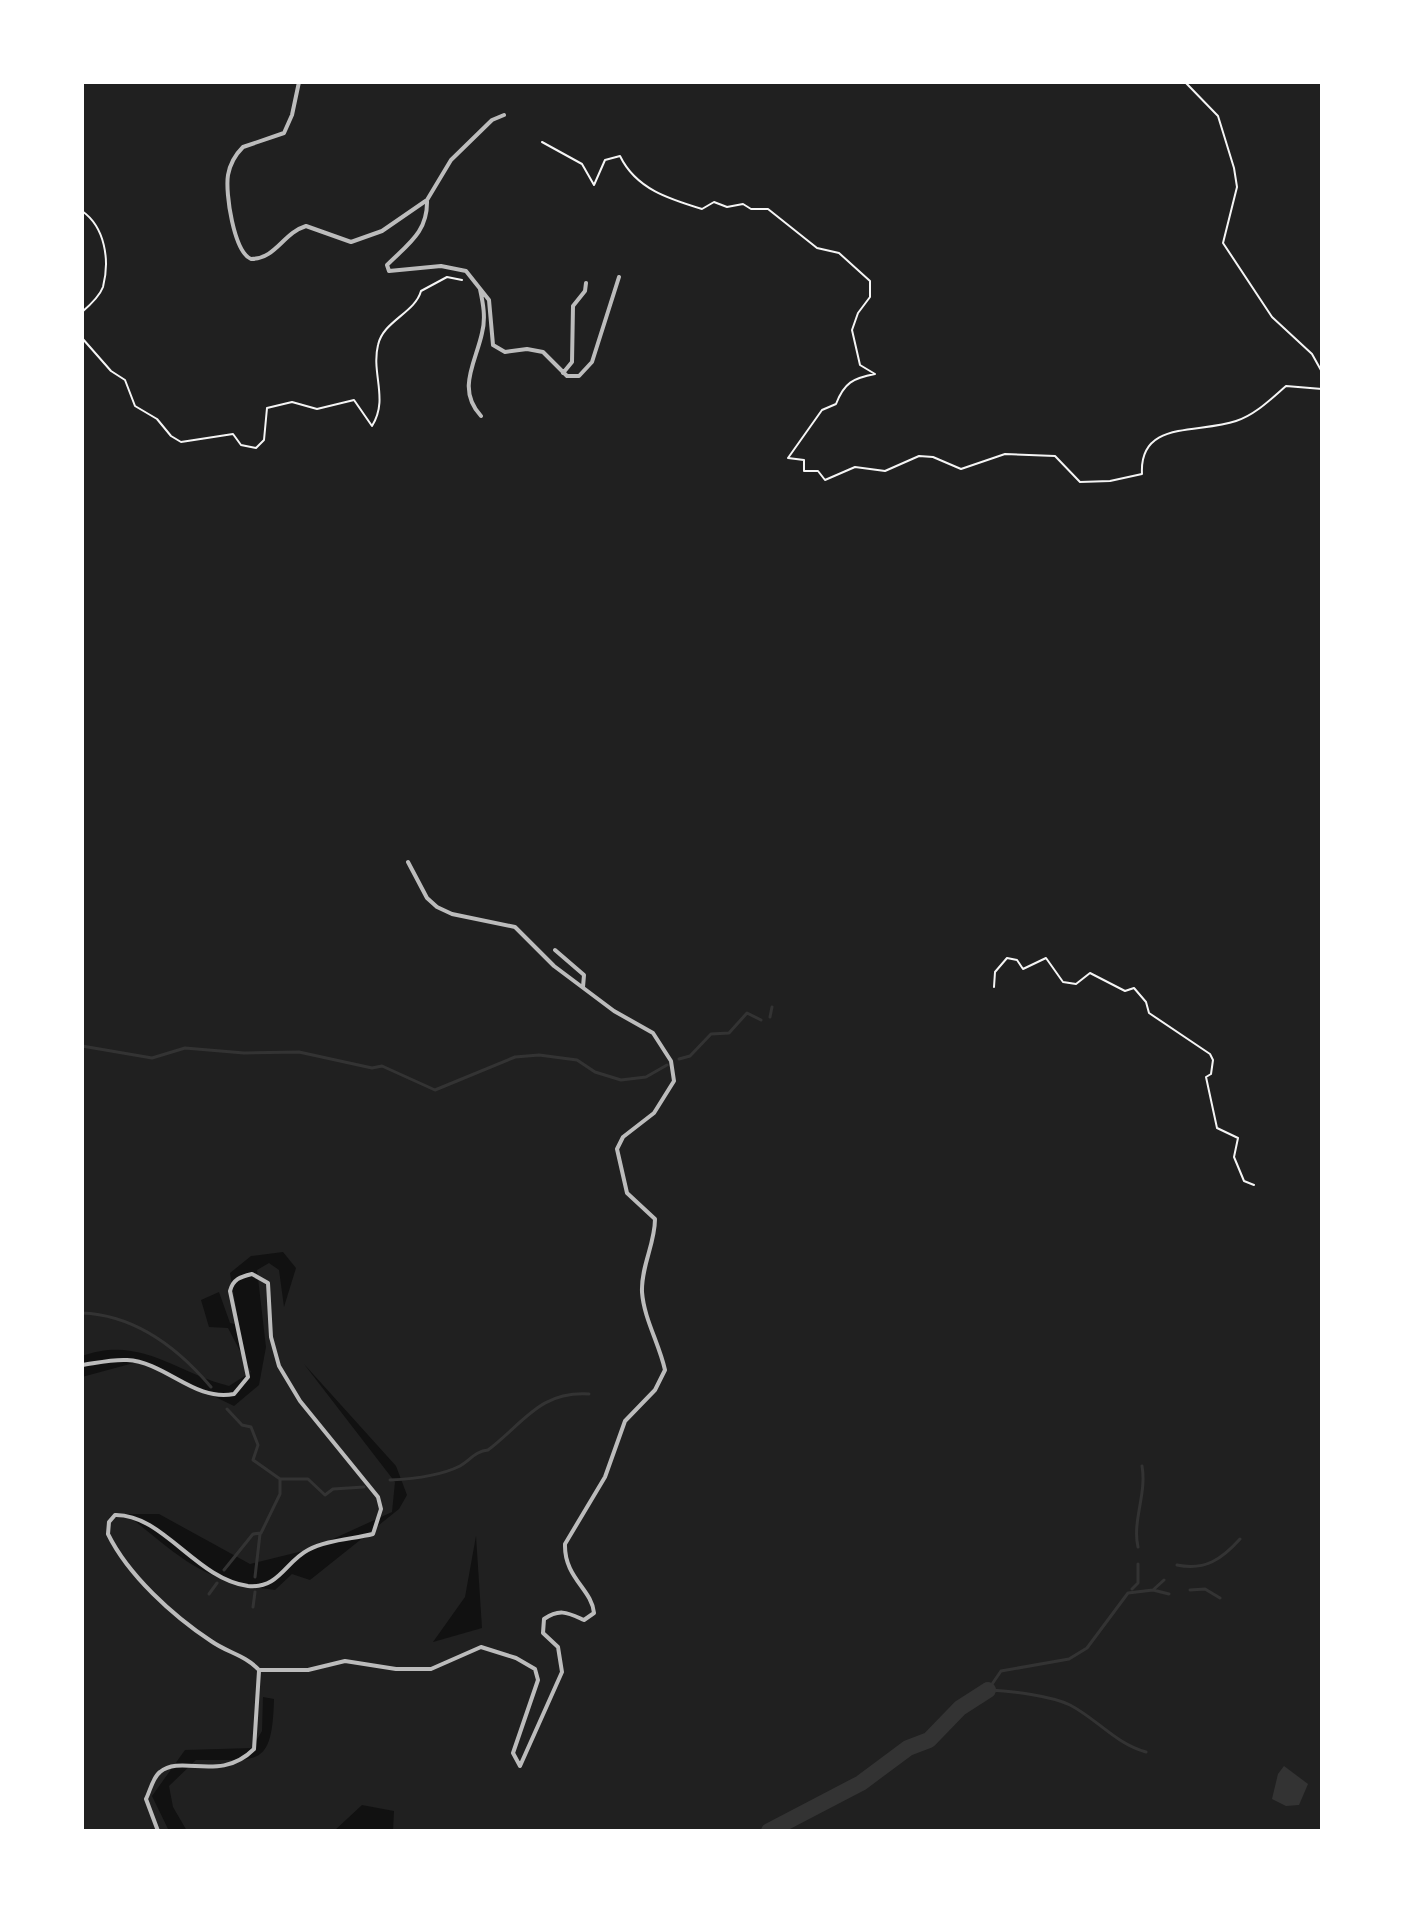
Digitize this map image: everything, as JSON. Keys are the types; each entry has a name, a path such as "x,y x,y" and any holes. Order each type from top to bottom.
{"street":[{"path":"299,82 292,115 284,133 243,147 231,164 227,195 242,254 251,259 266,257 292,233 306,226 340,239 361,240 382,231 427,200"},
{"path":"504,115 492,120 451,160 427,200 421,231 387,265 389,271 455,266 478,283 492,309 493,345 509,353 527,349 543,352 563,373 574,378 592,362 619,277"},
{"path":"478,283 484,320 471,365 468,394 481,416"},
{"path":"563,373 572,362 573,306 585,291 586,283"},
{"path":"259,1670 308,1670 345,1661 431,1669 481,1647 501,1651 535,1669 538,1680 513,1753 520,1766 562,1672 558,1647 543,1633 544,1619 555,1612 565,1611 584,1620 594,1613 593,1601 571,1574 565,1544 605,1477 625,1421 655,1390 665,1370 642,1293 643,1267 655,1219 627,1193 617,1149 623,1137 644,1123 664,1098 674,1081 671,1061 653,1033 614,1011 554,966 515,927 452,914 437,907 427,898 408,862"},
{"path":"555,950 584,975 583,987"},
{"path":"82,1365 128,1360 182,1379 209,1396 234,1394 248,1377 231,1284 239,1277 252,1274 268,1283 271,1337 279,1366 300,1401 378,1497 378,1528 373,1534 311,1548 271,1584 248,1586 206,1571 165,1537 129,1516 115,1515 109,1522 108,1534 157,1596 191,1627 215,1644 247,1657 259,1670 254,1749 244,1758 215,1769 174,1765 158,1773 146,1799 158,1831"}],"path":[{"path":"1185,82 1218,116 1234,168 1237,187 1223,243 1272,317 1312,354 1322,372"},
{"path":"542,142 582,164 594,185 605,160 620,156 635,177 668,199 702,209 714,202 727,207 743,204 751,209 768,209 817,248 839,253 864,272 870,281 870,297 858,313 852,330 860,365 875,374 856,378 842,387 836,404 822,410 788,458 804,460 804,471 818,471 825,480 855,467 885,471 919,456 933,457 961,469 1005,454 1055,456 1080,482 1110,481 1142,474 1141,457 1146,446 1157,437 1237,421 1263,407 1286,386 1322,389"},
{"path":"82,211 94,219 107,253 103,287 82,312"},
{"path":"82,338 111,371 125,380 135,406 157,419 171,436 181,442 233,434 241,445 256,448 264,440 267,408 292,402 317,409 354,400 372,426 382,405 377,372 378,341 393,321 419,299 421,291 447,277 461,280 469,275"},
{"path":"994,987 995,972 1007,958 1017,960 1023,969 1046,958 1063,982 1076,984 1090,973 1125,991 1134,988 1146,1002 1149,1013 1210,1054 1213,1060 1211,1074 1206,1077 1211,1114 1217,1128 1238,1138 1234,1157 1244,1181 1254,1185"}],"shaded area":[{"path":"82,82 1322,82 1322,1831 393,1831 394,1811 362,1805 334,1831 187,1831 173,1807 169,1786 196,1760 234,1760 258,1756 270,1738 273,1722 274,1699 263,1697 262,1731 252,1748 185,1750 152,1796 169,1831 82,1831 82,1377 141,1361 234,1406 259,1385 266,1347 257,1270 269,1263 279,1270 284,1307 296,1268 283,1252 251,1256 230,1273 239,1325 230,1323 219,1292 201,1300 209,1327 228,1328 251,1372 229,1386 140,1353 122,1350 82,1356","holes":["304,1364 396,1466 407,1495 399,1509 310,1580 292,1574 275,1590 228,1581 194,1566 126,1514 159,1514 250,1564 311,1549 392,1512 395,1482","476,1536 482,1628 433,1642 465,1597"]},
{"path":"1284,1766 1308,1784 1299,1805 1286,1806 1272,1799 1278,1774"}],"waterway":[{"path":"770,1017 772,1007"},
{"path":"679,1059 690,1056 711,1034 729,1033 747,1013 761,1020"},
{"path":"82,1046 152,1058 185,1048 244,1053 299,1052 372,1068 382,1066 435,1090 515,1057 539,1055 577,1060 595,1072 621,1080 646,1077 667,1065"},
{"path":"82,1313 120,1320 154,1336 184,1359 211,1387"},
{"path":"390,1480 426,1476 460,1466 488,1450 545,1403 572,1394 589,1394"},
{"path":"227,1409 242,1425 251,1427 258,1445 253,1460 280,1479 308,1479 325,1495 333,1489 364,1487"},
{"path":"1138,1547 1142,1466"},
{"path":"224,1570 253,1534 261,1533 280,1494 280,1480"},
{"path":"255,1577 260,1534"},
{"path":"1177,1565 1196,1566 1212,1562 1240,1539"},
{"path":"1132,1589 1138,1583 1138,1564"},
{"path":"1153,1590 1164,1580"},
{"path":"209,1594 217,1583"},
{"path":"1190,1590 1205,1589 1220,1598"},
{"path":"988,1690 1001,1671 1069,1659 1087,1648 1128,1593 1153,1590 1169,1594"},
{"path":"253,1607 255,1592"},
{"path":"769,1831 861,1783 908,1748 929,1740 960,1708 988,1690"},
{"path":"990,1690 1031,1694 1070,1705 1125,1743 1146,1752"}]}
